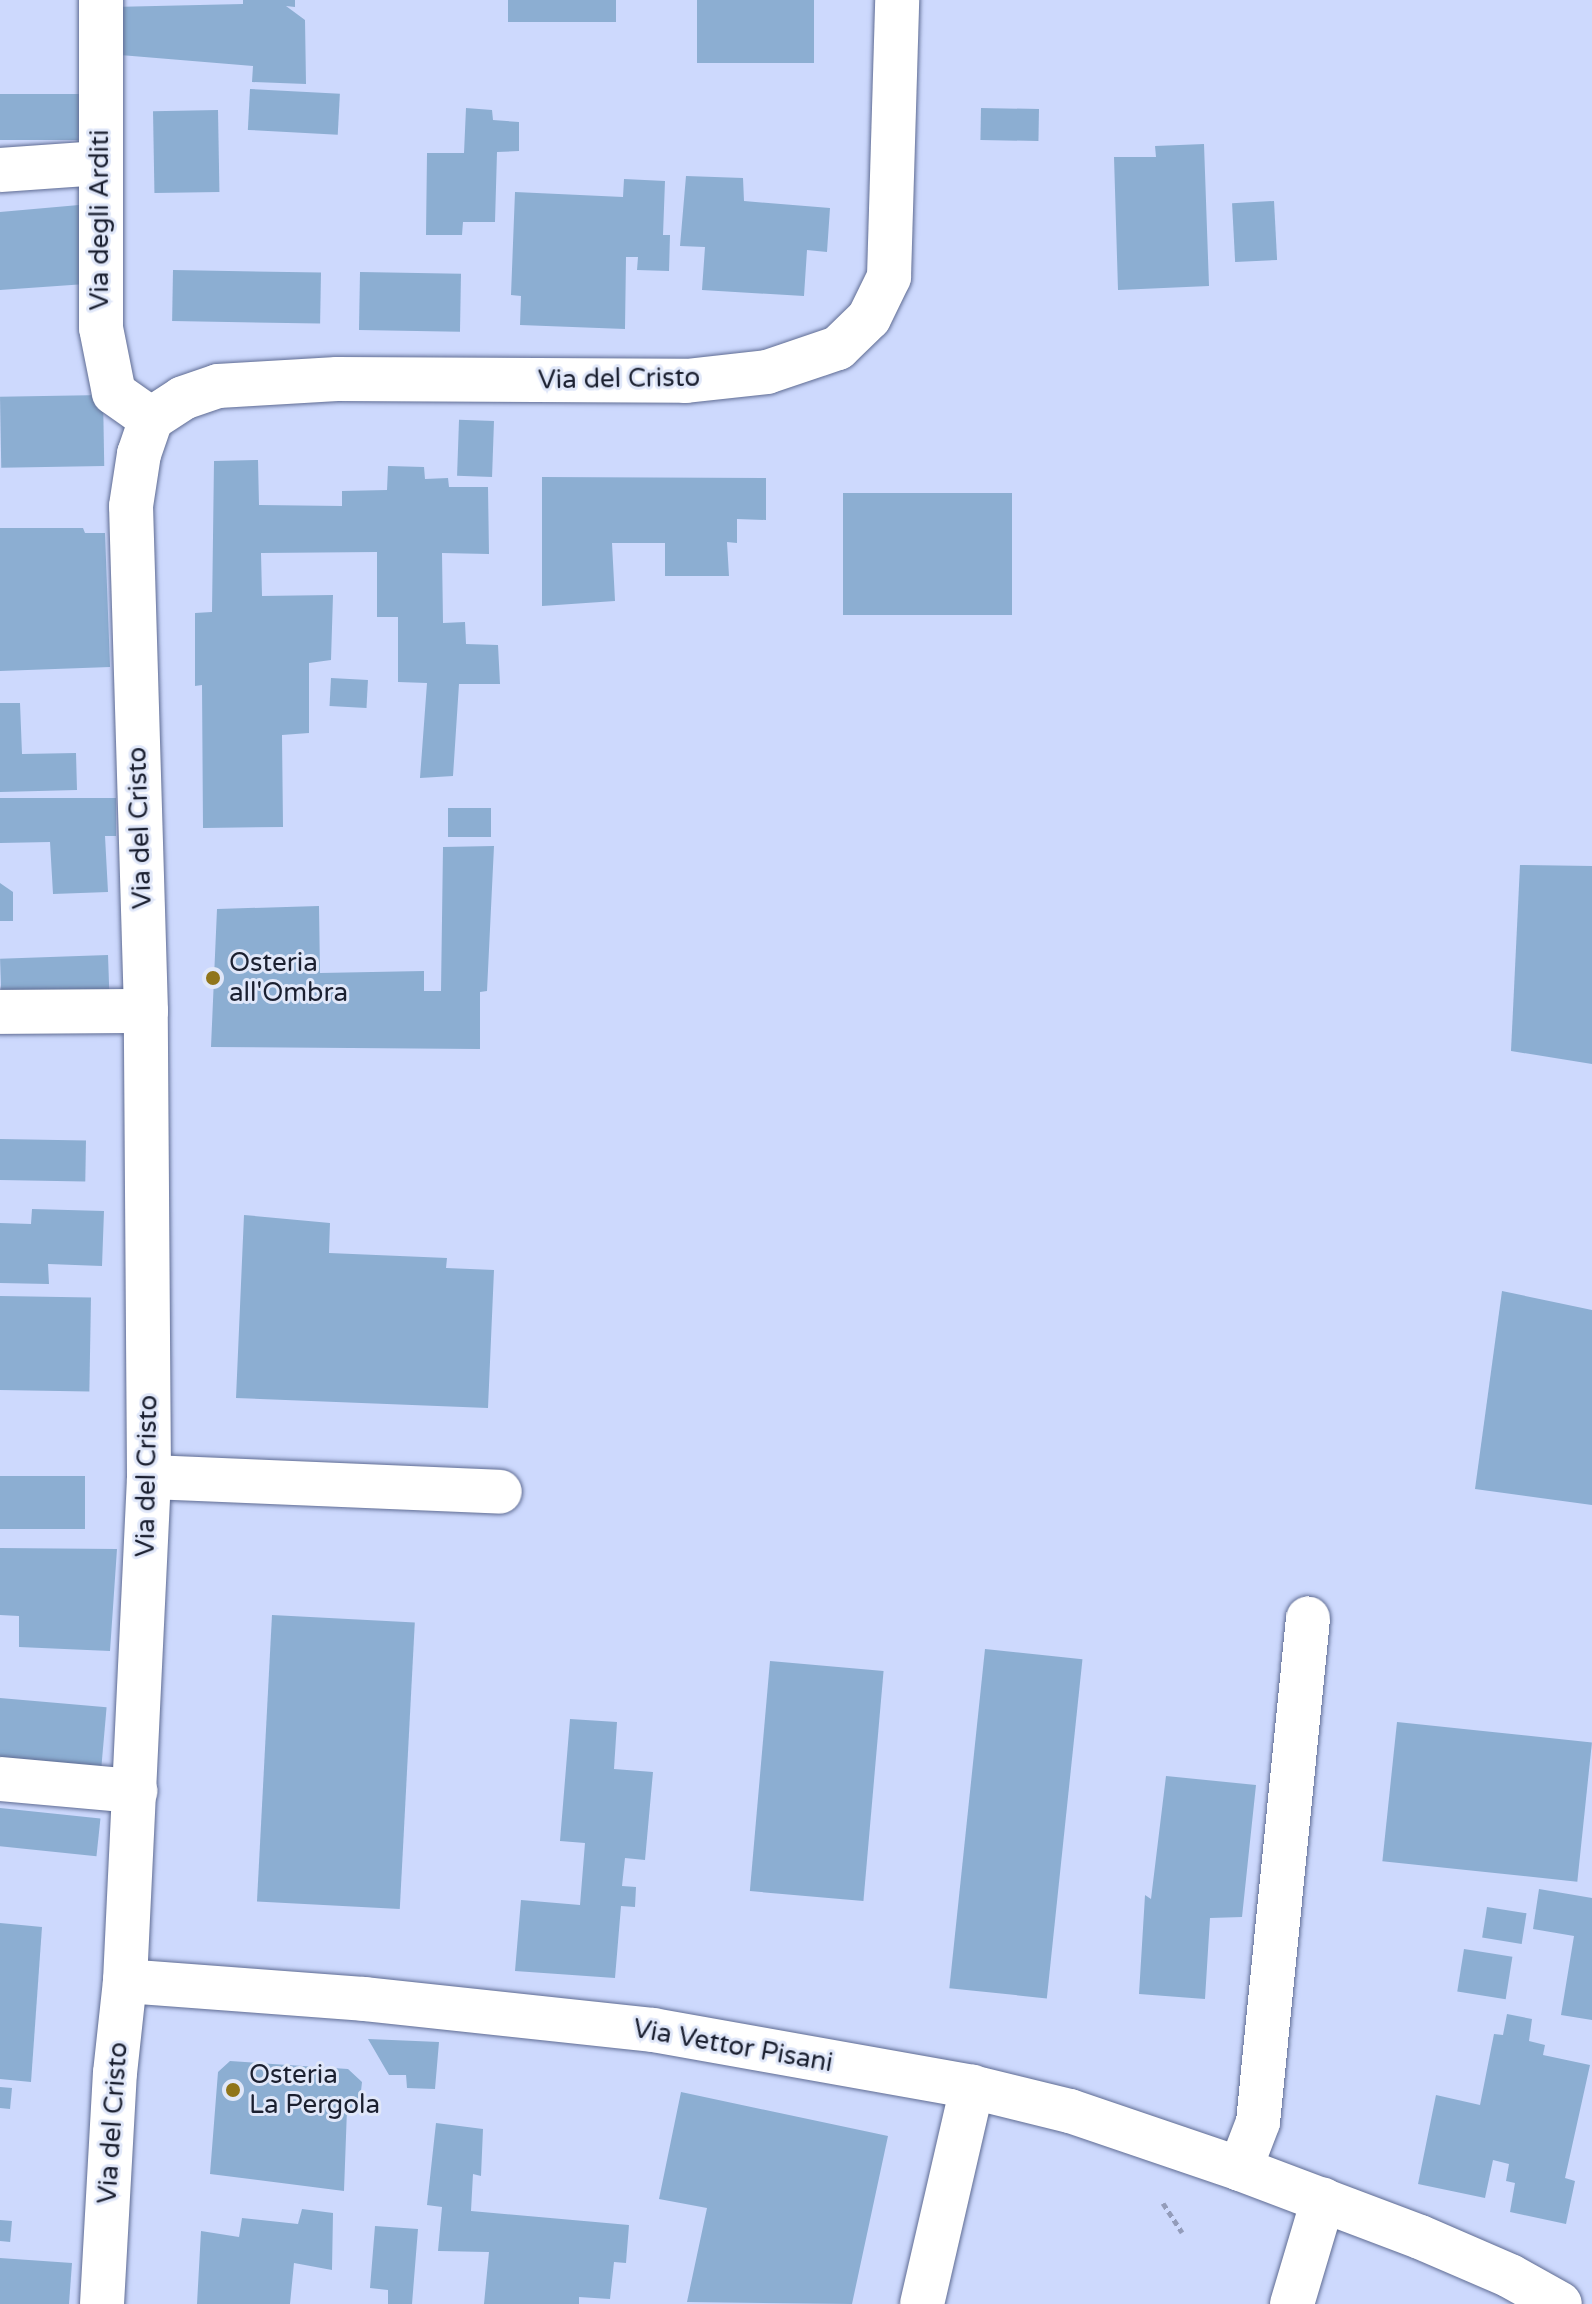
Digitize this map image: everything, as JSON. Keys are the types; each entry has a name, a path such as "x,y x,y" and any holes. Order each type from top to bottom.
{"street":[{"name":"Via degli Arditi","path":"101,0 101,328 114,393 151,419"},
{"name":"Via del Cristo","path":"102,2304 115,2073 125,1981 149,1477 146,1011 131,506 139,454 151,419 183,398 218,386 337,379 686,381 767,372 838,348 869,318 889,277 897,0"},
{"path":"0,170 99,163"},
{"path":"0,1012 146,1011"},
{"path":"149,1477 500,1492"},
{"path":"1240,2169 1258,2122 1308,1618"},
{"path":"0,1779 135,1791"},
{"name":"Via Vettor Pisani","path":"125,1981 364,1999 653,2030 972,2087 1070,2111 1240,2169 1510,2276 1560,2304"},
{"path":"922,2304 972,2087"},
{"path":"1292,2304 1323,2200"}],"path":[{"path":"1161,2200 1182,2232"}],"building":[{"path":"243,0 295,0 295,7 286,6 305,20 306,84 252,82 253,66 108,54 112,7 243,4"},
{"path":"508,0 616,0 616,22 508,22"},
{"path":"697,0 814,0 814,63 697,63"},
{"path":"250,89 340,94 338,135 248,130"},
{"path":"0,94 98,94 98,140 0,140"},
{"path":"466,108 492,110 493,120 519,122 519,151 497,152 495,222 463,222 462,235 426,235 427,153 464,153"},
{"path":"981,108 1039,109 1038,141 980,140"},
{"path":"218,110 219,192 154,193 153,111"},
{"path":"1204,144 1209,286 1118,290 1114,157 1156,157 1155,146"},
{"path":"686,176 743,178 744,201 830,208 827,252 807,250 804,296 702,290 705,247 680,246"},
{"path":"624,179 665,181 663,235 670,235 669,271 637,270 638,257 626,257 625,329 520,325 521,296 511,295 515,192 623,197"},
{"path":"1274,201 1277,260 1235,262 1232,203"},
{"path":"79,205 100,283 0,290 0,212"},
{"path":"173,270 321,273 320,324 172,321"},
{"path":"360,272 461,274 460,332 359,330"},
{"path":"103,395 104,466 1,468 0,397"},
{"path":"459,420 494,421 492,477 457,476"},
{"path":"258,460 259,505 342,506 342,491 387,490 388,466 424,467 425,479 448,478 449,487 488,487 489,554 442,553 443,623 465,622 466,644 498,645 500,684 459,684 453,776 420,778 427,683 398,682 398,617 377,617 377,552 261,553 262,596 333,595 331,660 309,663 309,733 282,735 283,827 203,828 202,685 195,686 195,613 212,612 214,461"},
{"path":"542,477 766,478 766,520 737,519 737,543 727,542 729,576 665,576 665,543 612,543 615,601 542,606"},
{"path":"843,493 1012,493 1012,615 843,615"},
{"path":"0,528 83,528 85,533 105,533 110,667 0,671"},
{"path":"331,678 368,680 366,708 330,706"},
{"path":"0,703 20,703 22,754 76,753 77,790 0,792"},
{"path":"0,798 116,798 116,836 105,836 108,892 53,894 50,842 0,843"},
{"path":"448,808 491,808 491,837 448,837"},
{"path":"494,846 487,991 480,992 480,1049 211,1047 217,909 319,906 320,973 424,971 424,991 441,991 443,847"},
{"path":"1520,865 1592,866 1592,1064 1511,1051"},
{"path":"0,883 13,892 13,921 0,921"},
{"path":"108,955 110,1001 2,1005 0,959"},
{"path":"0,1139 86,1141 85,1181 0,1180"},
{"path":"32,1209 104,1211 102,1266 48,1264 49,1284 0,1283 0,1223 31,1224"},
{"path":"244,1215 330,1223 329,1253 447,1258 446,1268 494,1270 488,1408 236,1398"},
{"path":"1502,1291 1592,1310 1592,1505 1475,1489"},
{"path":"0,1296 91,1298 89,1392 0,1390"},
{"path":"0,1476 85,1476 85,1529 0,1529"},
{"path":"0,1548 117,1549 110,1651 19,1647 19,1616 0,1615"},
{"path":"272,1615 415,1622 400,1909 257,1902"},
{"path":"985,1649 1082,1659 1047,1998 949,1988"},
{"path":"770,1661 884,1671 863,1901 750,1891"},
{"path":"0,1698 107,1707 101,1775 0,1766"},
{"path":"570,1719 617,1722 614,1769 653,1772 645,1860 625,1858 622,1886 636,1887 635,1907 621,1906 615,1978 515,1971 521,1900 580,1905 585,1843 560,1841"},
{"path":"1397,1722 1592,1742 1577,1882 1382,1861"},
{"path":"1166,1776 1256,1785 1242,1917 1210,1918 1205,1999 1139,1994 1145,1895 1151,1899"},
{"path":"0,1808 100,1819 96,1856 0,1846"},
{"path":"1539,1889 1592,1898 1592,2020 1561,2015 1574,1936 1533,1929"},
{"path":"1487,1907 1527,1913 1522,1944 1482,1938"},
{"path":"0,1923 42,1927 31,2082 0,2079"},
{"path":"1464,1949 1512,1957 1506,1999 1457,1991"},
{"path":"1507,2014 1532,2019 1529,2041 1545,2045 1543,2055 1590,2065 1565,2178 1575,2181 1566,2224 1510,2212 1515,2183 1506,2181 1509,2164 1493,2160 1485,2198 1418,2184 1436,2095 1480,2105 1494,2034 1503,2035"},
{"path":"368,2039 439,2042 435,2089 407,2088 406,2075 389,2075"},
{"path":"230,2061 348,2069 362,2082 359,2109 347,2109 344,2191 210,2174 218,2072"},
{"path":"0,2087 12,2088 10,2109 0,2108"},
{"path":"681,2092 888,2136 852,2304 687,2302 707,2208 659,2199"},
{"path":"436,2123 483,2129 481,2176 473,2174 471,2211 629,2225 626,2263 614,2262 610,2299 579,2297 579,2304 484,2304 489,2252 438,2251 442,2207 427,2205"},
{"path":"302,2209 333,2213 332,2270 294,2263 290,2304 197,2304 201,2231 239,2237 242,2218 298,2224"},
{"path":"0,2220 12,2221 10,2242 0,2241"},
{"path":"375,2226 418,2229 412,2304 388,2304 388,2290 370,2288"},
{"path":"0,2258 72,2263 69,2304 0,2304"}],"place":[{"name":"Osteria all'Ombra","path":"213,978"},
{"name":"Osteria La Pergola","path":"233,2090"}]}
